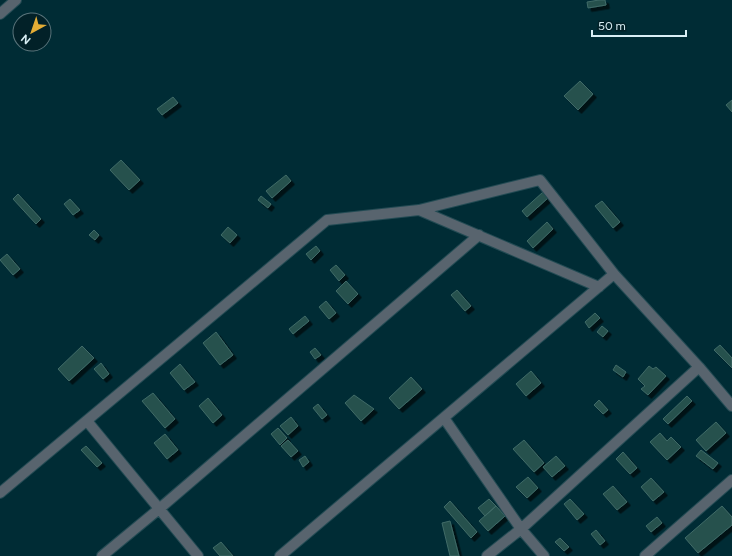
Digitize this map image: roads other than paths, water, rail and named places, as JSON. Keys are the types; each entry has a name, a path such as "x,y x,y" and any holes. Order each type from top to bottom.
{"street":[{"path":"0,14 16,0"},
{"path":"0,493 327,220 419,210 540,180 614,274 699,367 732,406"},
{"path":"419,210 599,287"},
{"path":"102,556 479,235"},
{"path":"280,556 614,274"},
{"path":"487,556 521,529 699,367"},
{"path":"444,418 521,529 544,556"},
{"path":"87,421 198,556"},
{"path":"646,556 732,480"}]}
